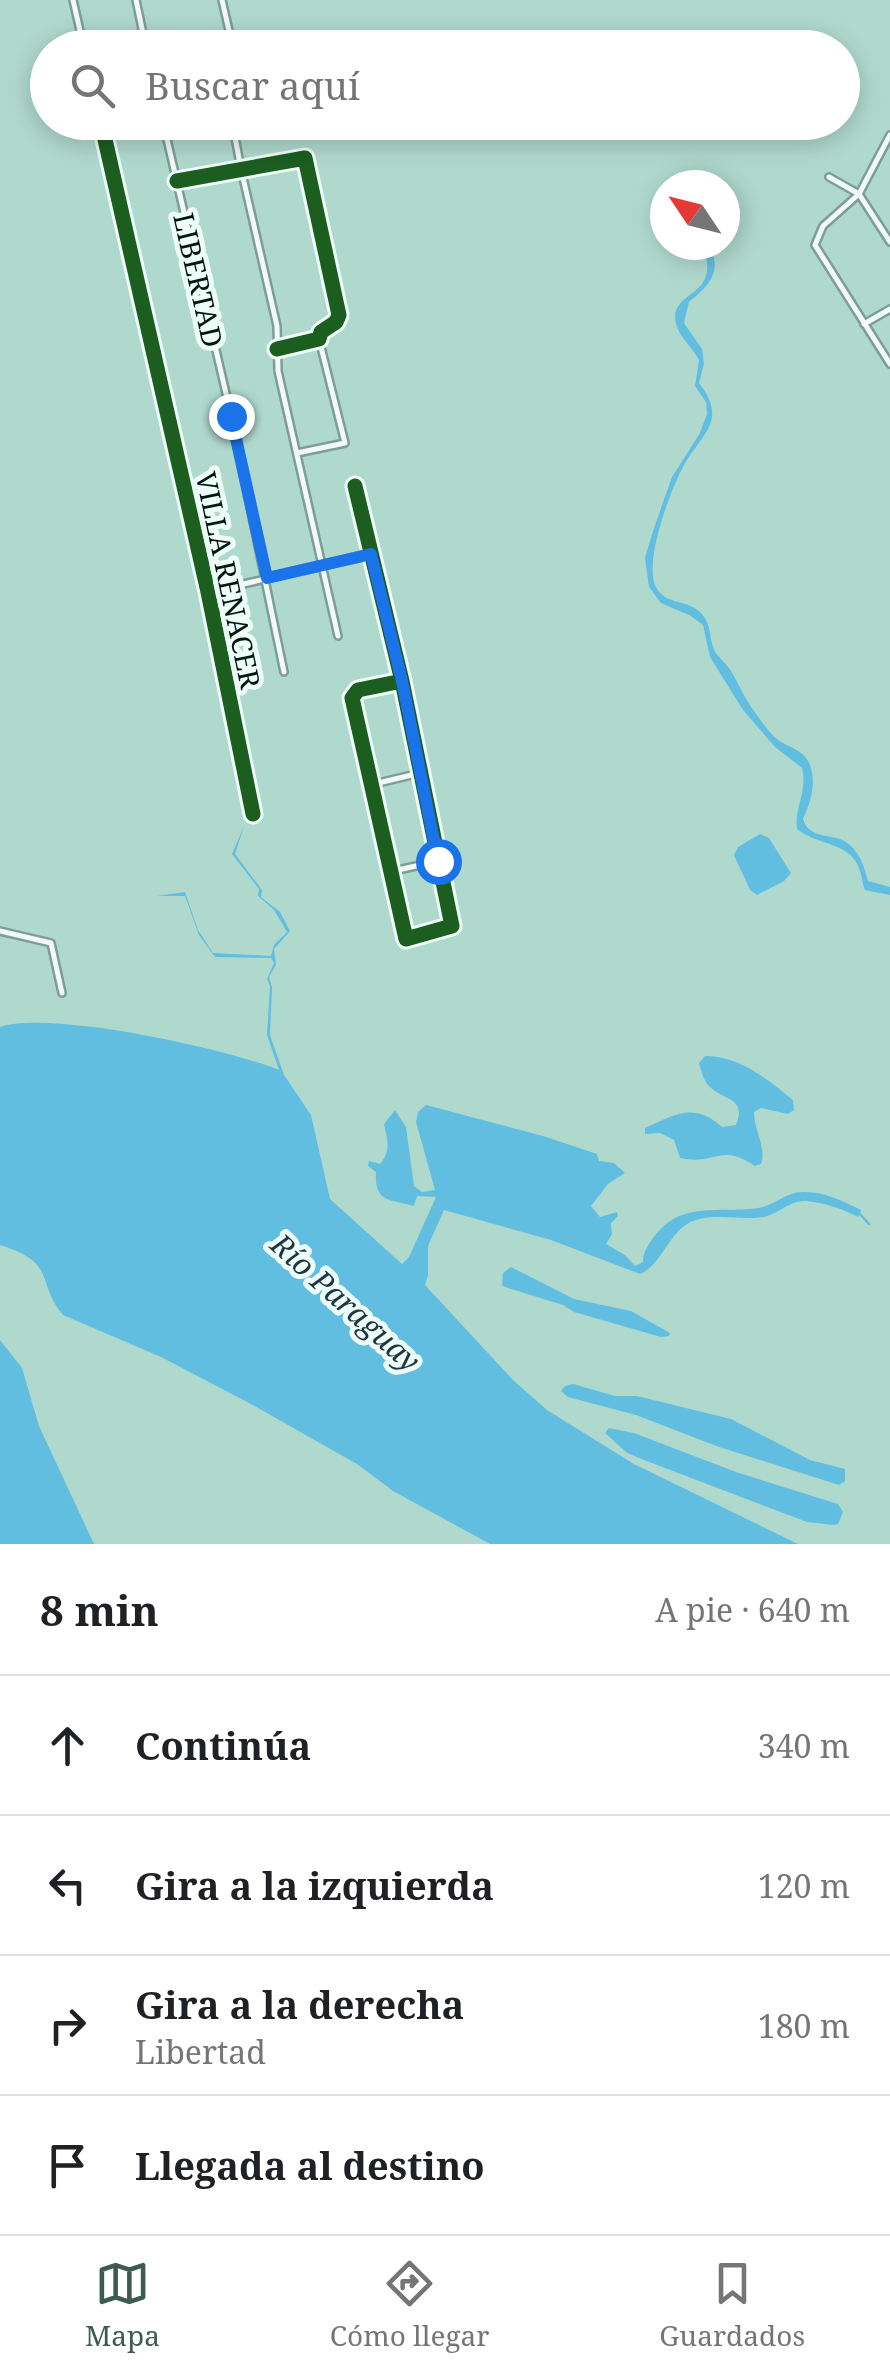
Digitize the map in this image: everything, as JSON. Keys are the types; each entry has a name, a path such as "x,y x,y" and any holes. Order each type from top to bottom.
{"street":[{"path":"73,0 80,30"},
{"path":"136,0 142,30"},
{"path":"222,0 229,30"},
{"path":"890,135 859,194 823,226 815,245 890,364"},
{"name":"VILLA RENACER","path":"105,140 208,592 253,814"},
{"name":"LIBERTAD","path":"167,140 267,578 284,672"},
{"path":"235,140 277,326 278,370 338,636"},
{"path":"177,182 305,158 339,315 319,339 345,443 297,454"},
{"path":"829,177 859,194 890,242"},
{"path":"864,324 890,308"},
{"path":"277,350 319,339"},
{"path":"354,486 402,681 452,928 406,939 352,698 358,690 402,681"},
{"path":"208,592 371,554"},
{"path":"370,785 420,774"},
{"path":"389,872 438,861"},
{"path":"0,931 51,943 62,993"}],"water":[{"path":"706,260 714,260 712,278 689,302 684,323 702,349 704,364 699,383 708,396 712,418 682,469 665,510 653,559 655,585 663,596 694,608 704,617 716,653 754,711 774,737 809,762 813,781 803,819 806,826 850,845 868,881 890,887 890,895 865,890 858,866 847,852 797,829 802,768 775,747 743,710 710,657 703,625 661,603 649,587 645,558 653,531 672,477 700,433 707,414 706,402 695,386 699,360 679,331 675,315 701,285"},
{"name":"Río Paraguay","path":"244,826 235,854 262,890 261,897 280,912 290,931 274,949 276,965 269,977 270,1035 284,1075 311,1115 330,1199 402,1264 409,1257 436,1197 417,1196 414,1206 385,1198 378,1189 376,1172 368,1166 369,1161 380,1164 384,1159 388,1144 384,1124 395,1110 406,1127 414,1186 422,1192 435,1190 416,1122 418,1112 426,1105 543,1136 597,1154 599,1161 614,1163 625,1173 608,1184 591,1206 600,1217 617,1212 606,1244 635,1266 643,1262 646,1249 662,1228 686,1214 758,1208 802,1192 825,1195 861,1210 858,1217 826,1205 800,1201 763,1217 696,1220 680,1230 640,1274 551,1240 444,1210 428,1246 425,1285 513,1380 547,1410 634,1464 798,1544 490,1544 393,1491 357,1464 249,1403 161,1357 63,1315 38,1266 0,1245 0,1027 58,1024 139,1034 279,1070 267,1035 267,979 274,963 271,958 215,957 199,935 185,896 157,896 185,892 198,930 213,953 271,956 274,945 287,932 274,910 258,896 259,889 232,854"},
{"path":"760,834 769,838 791,873 757,895 750,890 734,855 738,847"},
{"path":"705,1056 741,1064 793,1100 794,1110 788,1114 761,1108 754,1112 761,1164 755,1166 725,1155 680,1158 674,1140 660,1133 645,1134 645,1128 685,1113 703,1115 722,1127 736,1125 736,1104 704,1079 699,1063"},
{"path":"511,1267 574,1299 631,1311 670,1333 669,1336 574,1312 505,1287 503,1273"},
{"path":"0,1340 22,1368 39,1426 94,1544 0,1544"},
{"path":"573,1384 731,1419 810,1460 845,1469 845,1481 839,1485 719,1447 636,1415 568,1397 561,1391"},
{"path":"609,1428 634,1433 736,1472 838,1504 843,1512 838,1524 807,1522 627,1453 605,1433"}],"waterway":[{"path":"858,1212 869,1224"}],"cycle path":[{"path":"105,140 208,592 253,814"},
{"path":"177,181 305,158 339,315 319,339 277,349"},
{"path":"355,486 402,681 452,926 406,939 352,698 358,690 402,681"}],"route":[{"path":"231,416 267,578 371,554 402,681 438,861"}]}
